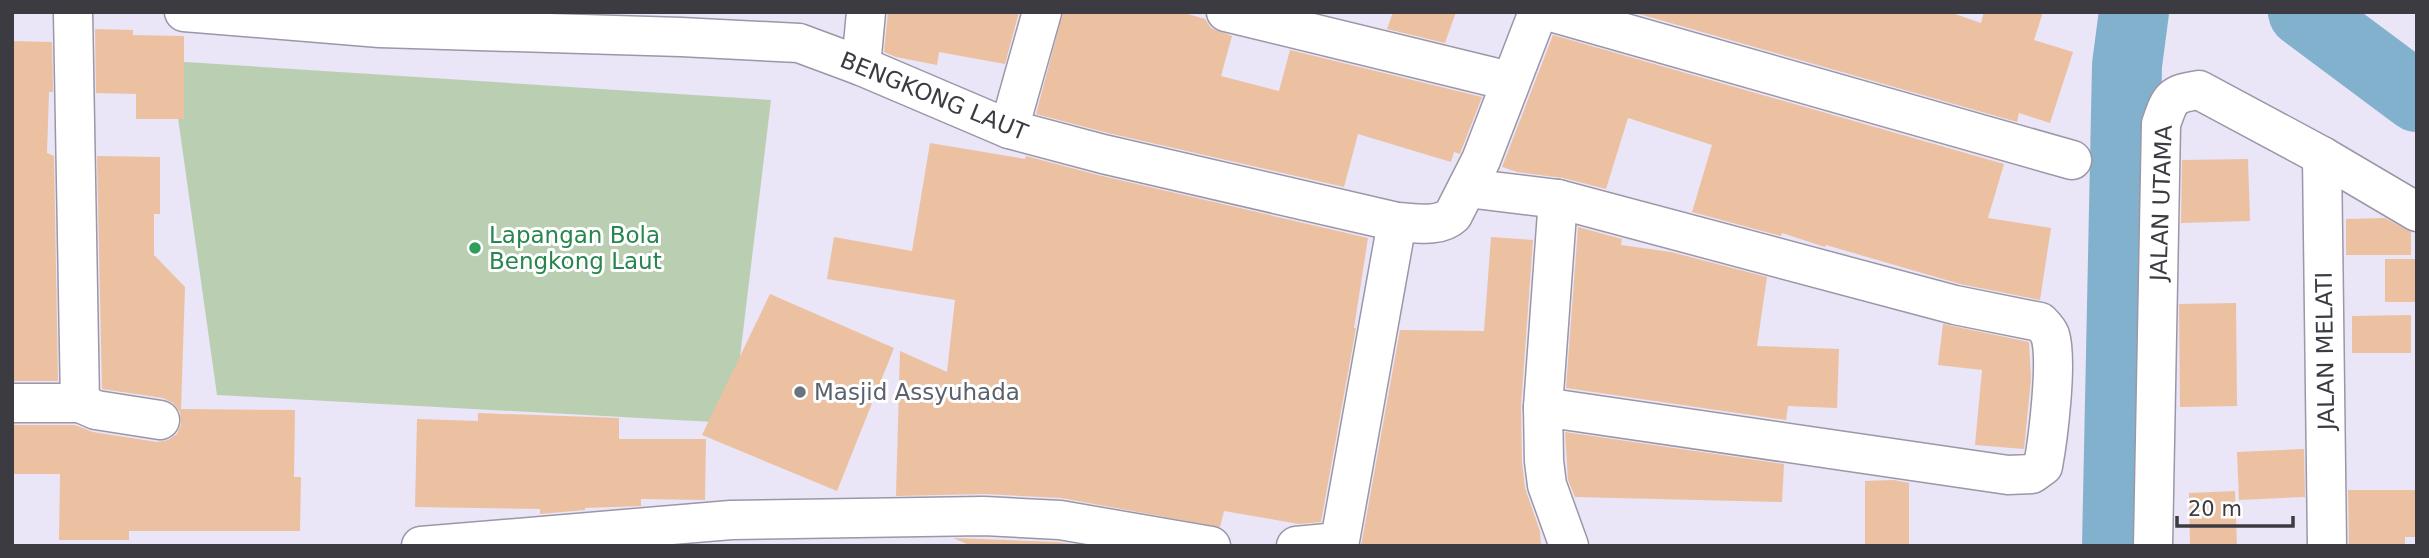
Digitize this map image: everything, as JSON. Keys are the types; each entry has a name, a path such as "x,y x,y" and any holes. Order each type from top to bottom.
{"street":[{"path":"73,12 80,403"},
{"name":"BENGKONG LAUT","path":"184,12 380,28 460,21 799,43 861,66 1009,129 1103,154 1397,222 1440,223 1453,215 1481,160 1538,12"},
{"path":"861,66 866,12"},
{"path":"1009,129 1042,12"},
{"path":"1226,12 1509,82"},
{"path":"1550,12 2071,160"},
{"name":"JALAN UTAMA","path":"2153,546 2161,124 2169,101 2179,93 2199,90 2322,156 2417,212"},
{"name":"JALAN MELATI","path":"2322,156 2327,546"},
{"path":"1467,188 1558,199 1955,306 2040,322 2049,333 2052,349 2048,439 2043,466 2032,474 2008,475 1543,422"},
{"path":"1558,199 1543,422 1547,485 1569,546"},
{"path":"1296,546 1339,544 1397,222"},
{"path":"12,403 80,403 96,410 160,420"},
{"path":"421,546 731,520 984,516 1060,520 1211,546"}],"green space":[{"name":"Lapangan Bola Bengkong Laut","path":"170,61 771,100 732,423 217,395"}],"building":[{"path":"888,12 1019,12 1005,64 939,52 937,65 884,52"},
{"path":"1063,12 1181,12 1205,19 1211,28 1232,36 1221,76 1279,91 1290,50 1482,97 1460,154 1454,152 1451,162 1358,134 1344,187 1036,114"},
{"path":"1393,12 1456,12 1445,43 1387,29"},
{"path":"1632,12 1949,12 1981,23 1984,12 2043,12 2034,40 2073,52 2050,123 2019,113 2017,122"},
{"path":"95,29 133,30 133,35 184,36 184,119 136,119 136,94 96,93"},
{"path":"1553,35 2004,164 1988,218 2051,228 2040,300 1960,284 1782,233 1781,236 1692,212 1712,145 1628,118 1606,189 1502,167"},
{"path":"12,41 52,42 53,92 49,92 47,153 54,156 58,381 12,381"},
{"path":"930,143 1025,159 1026,156 1368,238 1356,328 1321,522 1299,524 1224,511 1220,527 1061,498 985,494 896,496 900,351 947,372 955,300 827,279 834,237 912,251"},
{"path":"97,156 160,157 160,214 154,214 154,255 185,287 181,409 295,410 294,477 301,477 300,531 129,531 129,540 59,540 60,474 12,474 12,425 75,425 93,432 157,442 168,440 177,434 181,424 180,412 173,403 163,398 102,389"},
{"path":"2248,159 2250,221 2181,223 2182,160"},
{"path":"2385,218 2411,232 2411,255 2346,255 2346,219"},
{"path":"1578,227 1622,239 1621,245 1671,252 1767,277 1757,346 1839,349 1837,408 1788,406 1786,420 1566,388"},
{"path":"1491,237 1533,240 1521,406 1522,462 1525,488 1540,531 1541,546 1361,546 1400,330 1484,331"},
{"path":"2385,259 2417,259 2417,302 2385,302"},
{"name":"Masjid Assyuhada","path":"770,294 894,348 837,491 702,435"},
{"path":"2236,303 2237,406 2180,407 2179,304"},
{"path":"2411,315 2411,353 2352,353 2352,316"},
{"path":"1943,324 2029,342 2031,379 2024,449 1975,445 1982,370 1938,365"},
{"path":"478,413 619,418 619,439 706,439 705,500 641,499 641,506 585,508 540,514 540,509 415,507 417,419 478,421"},
{"path":"1565,432 1784,464 1782,502 1575,497 1568,480"},
{"path":"2304,449 2305,497 2239,500 2237,452"},
{"path":"1894,480 1909,483 1909,546 1865,546 1865,481"},
{"path":"2348,490 2417,490 2417,537 2405,537 2405,546 2349,546"},
{"path":"2235,491 2237,546 2190,546 2189,493"},
{"path":"953,538 1058,542 1081,546 971,546"}],"waterway":[{"path":"2117,546 2127,65 2134,12"},
{"path":"2303,12 2417,97"}],"place":[{"name":"Lapangan Bola Bengkong Laut","path":"475,248"},
{"name":"Masjid Assyuhada","path":"800,392"}]}
